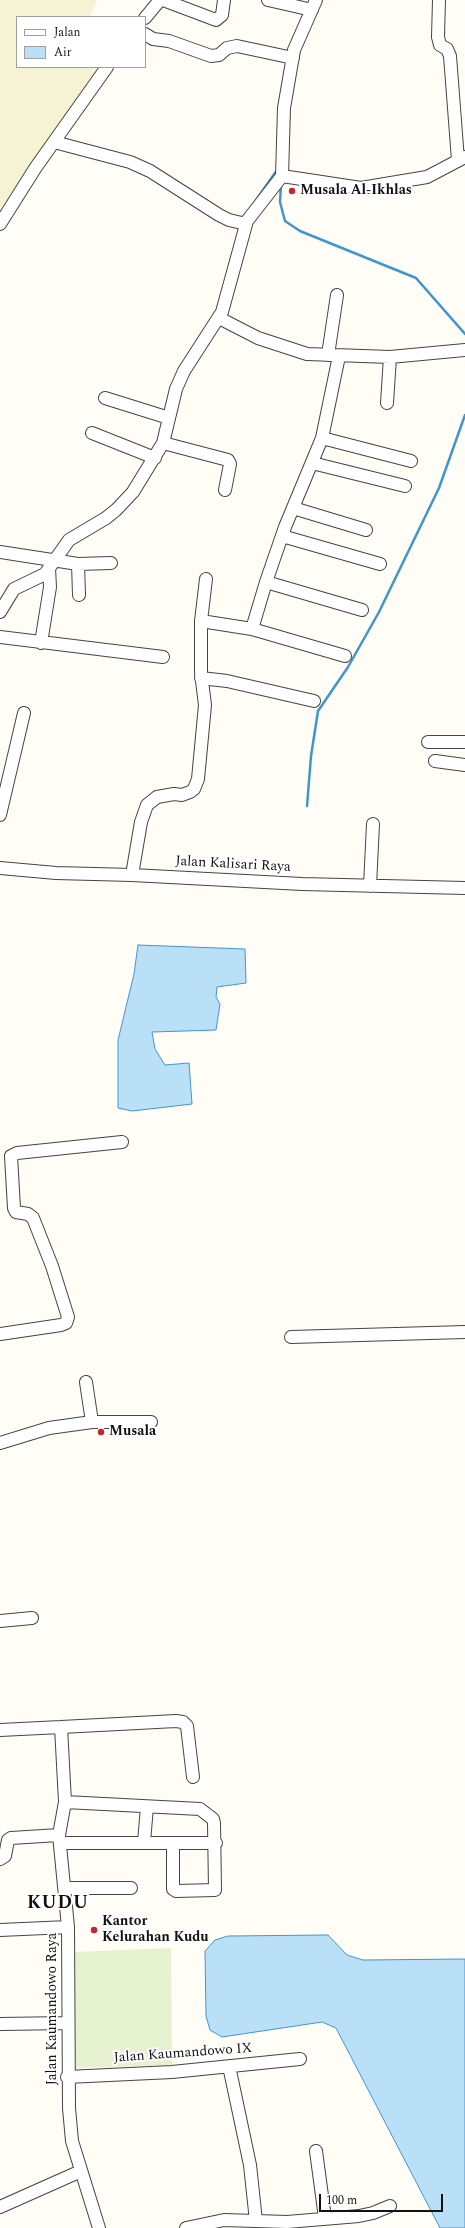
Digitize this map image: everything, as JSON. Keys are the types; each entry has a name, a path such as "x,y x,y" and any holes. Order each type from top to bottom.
{"street":[{"path":"146,17 160,0"},
{"path":"163,0 214,20 219,20 222,16 224,0"},
{"path":"0,612 14,589 19,585 40,577 52,565 69,540 106,518 116,510 133,492 155,458 163,443 176,390 184,371 222,312 246,224 282,176 284,108 294,50 314,5 268,0"},
{"path":"282,176 361,188 427,177 461,159 450,56 447,49 440,45 438,37 439,0"},
{"path":"146,35 153,39 169,41 211,56 219,55 227,48 237,46 293,58"},
{"path":"0,224 54,142 106,68"},
{"path":"54,142 130,162 150,171 219,215 229,220 246,224"},
{"path":"252,629 282,536 322,438 334,356 337,296"},
{"path":"219,318 258,338 307,354 390,357 465,350"},
{"path":"387,403 390,357"},
{"path":"105,398 169,418"},
{"path":"92,433 155,458"},
{"path":"322,438 411,461"},
{"path":"163,443 228,460 230,464 226,490"},
{"path":"312,463 405,486"},
{"path":"293,508 366,530"},
{"path":"282,536 380,564"},
{"path":"0,552 52,565 111,563"},
{"path":"78,564 79,595"},
{"path":"41,643 52,565"},
{"path":"132,875 141,822 147,804 157,797 186,794 196,786 200,763 205,705 202,678 201,621 206,578"},
{"path":"266,582 362,610"},
{"path":"201,621 252,629 344,656"},
{"path":"0,637 163,657"},
{"path":"202,678 227,681 314,701"},
{"path":"0,815 24,713"},
{"path":"428,742 465,742"},
{"path":"435,761 465,765"},
{"path":"370,886 373,824"},
{"name":"Jalan Kalisari Raya","path":"0,868 56,873 132,875 302,884 465,888"},
{"path":"0,1334 61,1325 66,1323 68,1318 52,1266 33,1218 28,1214 16,1212 14,1208 5,1166 11,1156 17,1153 122,1142"},
{"path":"291,1337 465,1332"},
{"path":"86,1382 92,1422"},
{"path":"0,1443 49,1428 92,1422 151,1422"},
{"path":"0,1621 32,1618"},
{"path":"0,1730 176,1721 183,1722 187,1726 193,1777"},
{"name":"Jalan Kaumandowo Raya","path":"61,1727 65,1802 60,1839 68,1927 67,2077 71,2133 99,2228"},
{"path":"65,1802 200,1809 212,1819 216,1843 215,1890 176,1891 172,1885 173,1842"},
{"path":"144,1842 147,1807"},
{"path":"0,1859 5,1856 8,1840 11,1838 216,1843"},
{"path":"65,1888 131,1888"},
{"path":"0,1930 68,1927"},
{"path":"0,2024 68,2022"},
{"name":"Jalan Kaumandowo IX","path":"67,2077 172,2072 300,2060"},
{"path":"229,2066 250,2165 256,2221"},
{"path":"316,2151 325,2218"},
{"path":"0,2207 81,2171"},
{"path":"186,2228 224,2220 288,2222 366,2215 390,2206"}],"shaded area":[{"path":"0,0 97,0 90,16 16,16 16,68 98,68 0,214"}],"green space":[{"path":"171,1948 172,2065 75,2068 74,1952"}],"water":[{"path":"138,945 245,949 246,983 217,987 216,997 220,1004 216,1030 152,1032 155,1049 165,1065 189,1063 192,1104 132,1111 118,1108 118,1040 134,974"},
{"path":"328,1935 347,1955 363,1960 465,1959 465,2228 440,2228 336,2028 322,2022 222,2037 210,2030 206,2016 205,1951 215,1940 228,1936"}],"waterway":[{"path":"254,203 277,170"},
{"path":"281,185 280,202 285,221 300,231 416,278 465,334"},
{"path":"307,806 311,756 318,711 348,667 379,612 439,488 465,415"}],"place":[{"name":"Musala Al-Ikhlas","path":"292,191"},
{"name":"Musala","path":"101,1432"},
{"name":"Kantor Kelurahan Kudu","path":"94,1930"}],"district":[{"name":"KUDU","path":"58,1904"}]}
